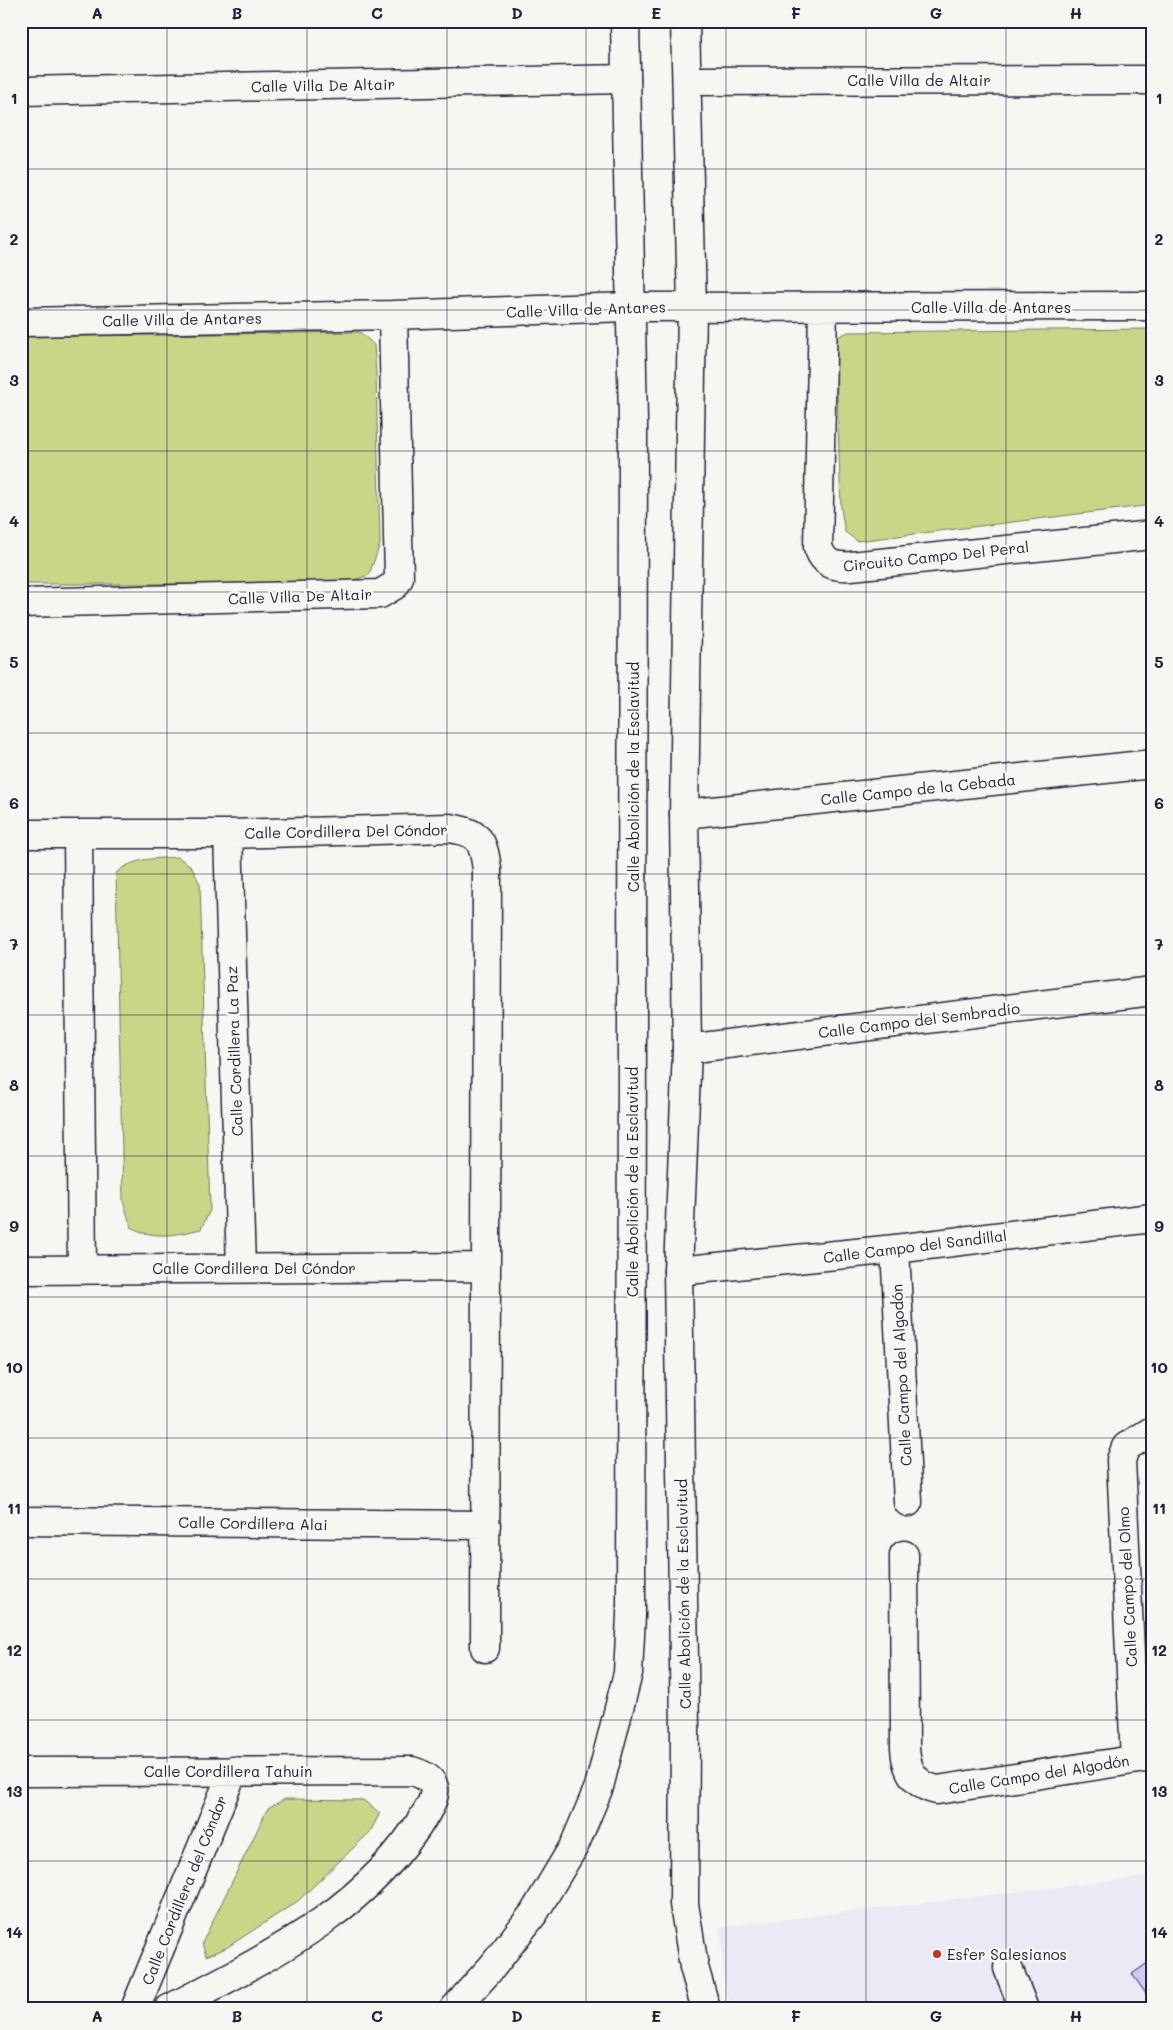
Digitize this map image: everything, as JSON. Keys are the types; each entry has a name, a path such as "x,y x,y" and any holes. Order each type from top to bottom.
{"street":[{"name":"Calle Abolición de la Esclavitud","path":"454,2009 492,1967 534,1913 574,1846 599,1787 628,1673 631,1606 633,422 629,308 625,21"},
{"name":"Calle Abolición de la Esclavitud","path":"686,21 692,307 684,814 687,1049 678,1271 685,1728 684,1904 694,1967 706,2009"},
{"name":"Calle Villa De Altair","path":"21,91 626,79"},
{"name":"Calle Villa de Altair","path":"687,81 1152,80"},
{"name":"Calle Villa de Antares","path":"21,322 692,307 1152,306"},
{"name":"Circuito Campo Del Peral","path":"823,308 818,547 821,555 829,564 834,566 851,566 1152,534"},
{"name":"Calle Villa De Altair","path":"21,603 380,594 391,588 399,578 393,315"},
{"name":"Calle Campo de la Cebada","path":"684,814 1152,764"},
{"name":"Calle Cordillera Del Cóndor","path":"21,834 228,834 450,828 468,832 482,843 487,869 485,1648"},
{"name":"Calle Cordillera La Paz","path":"228,834 241,1268"},
{"path":"78,835 82,1270"},
{"name":"Calle Campo del Sembradío","path":"687,1049 1152,991"},
{"name":"Calle Campo del Sandillal","path":"678,1271 895,1249 1152,1218"},
{"name":"Calle Campo del Algodón","path":"895,1249 908,1502"},
{"name":"Calle Cordillera Del Cóndor","path":"21,1270 486,1267"},
{"name":"Calle Campo del Olmo","path":"1143,1758 1121,1460 1126,1448 1152,1431"},
{"name":"Calle Cordillera Alai","path":"21,1520 486,1525"},
{"name":"Calle Campo del Algodón","path":"904,1556 905,1748 908,1767 917,1781 926,1788 937,1790 1143,1758"},
{"name":"Calle Cordillera del Cóndor","path":"135,2009 233,1771"},
{"name":"Calle Cordillera Tahuin","path":"21,1772 412,1771 423,1774 431,1782 435,1790 435,1798 417,1828 377,1877 326,1921 218,1983 168,2009"},
{"path":"1008,1968 1024,2009"}],"shaded area":[{"name":"Esfer Salesianos","path":"1152,1876 1152,2009 732,2009 724,1981 720,1927"}],"green space":[{"path":"1152,329 1152,505 857,541 845,532 841,509 835,338 848,332"},
{"path":"360,332 374,345 376,373 380,544 369,575 341,584 21,584 21,337"},
{"path":"178,857 191,866 200,884 210,1210 201,1229 183,1233 156,1235 131,1227 123,1201 116,873 137,861"},
{"path":"285,1799 363,1800 380,1813 370,1832 298,1901 226,1948 206,1956 202,1943 268,1808"}],"building":[{"path":"1152,1960 1152,2002 1132,1974"}],"place":[{"name":"Esfer Salesianos","path":"937,1954"}]}
